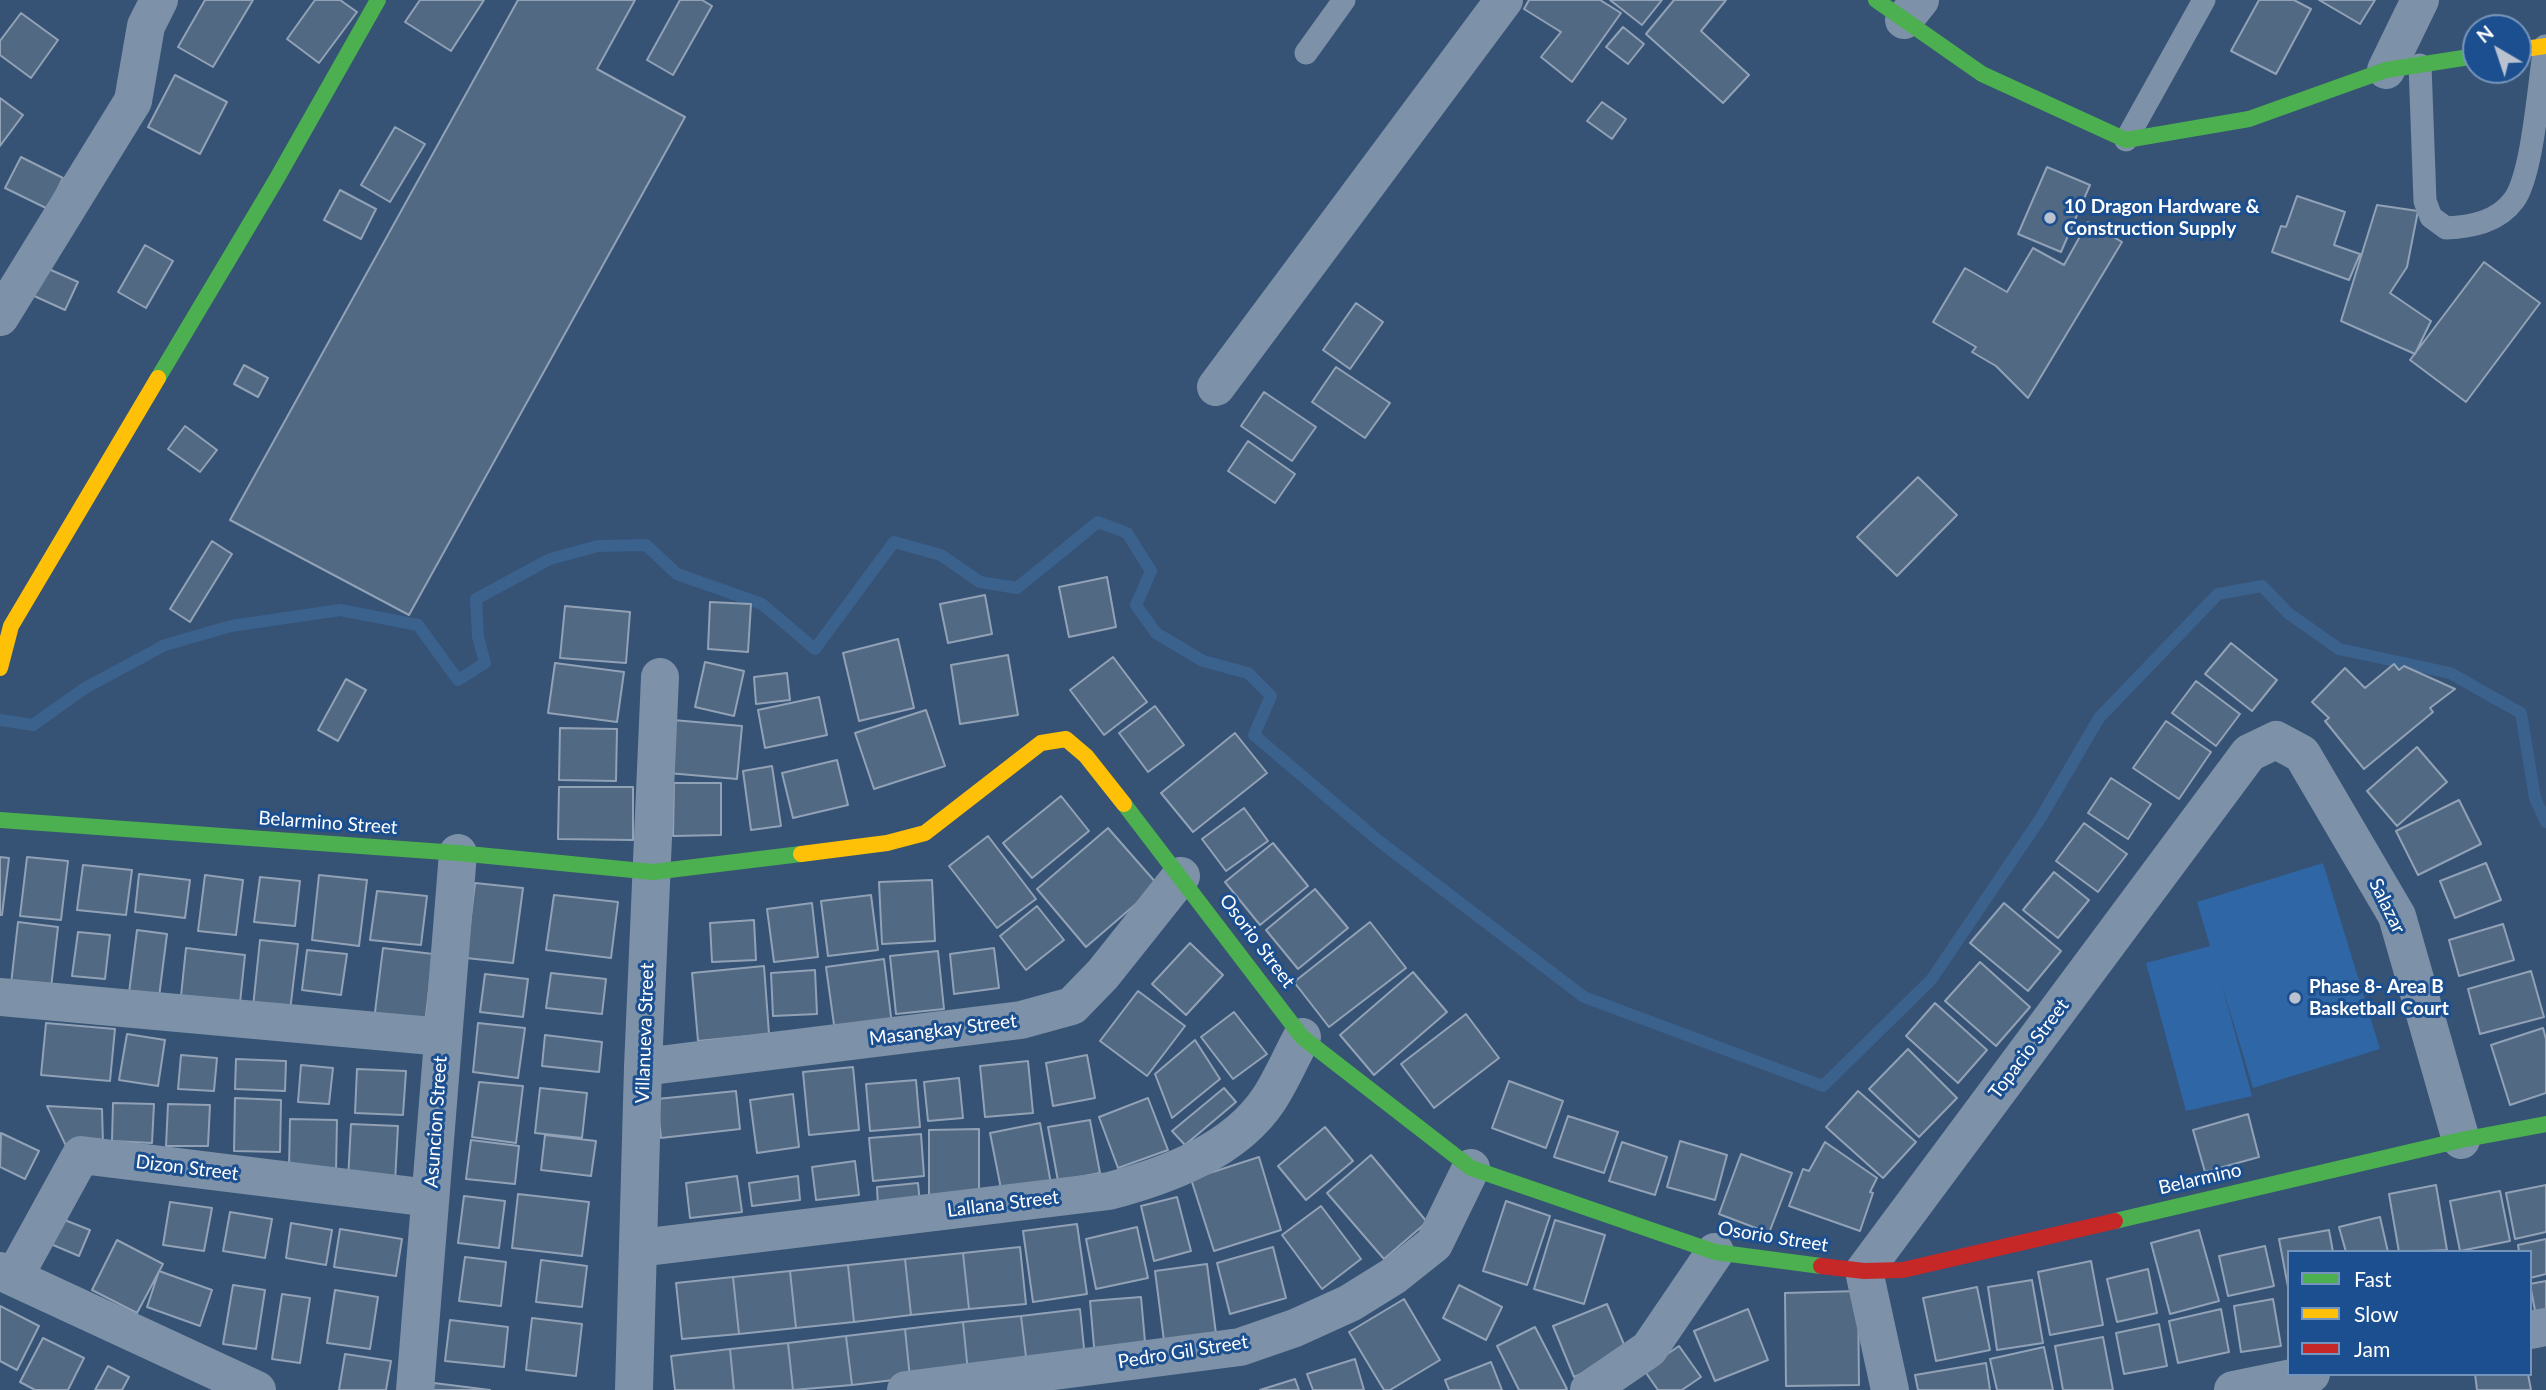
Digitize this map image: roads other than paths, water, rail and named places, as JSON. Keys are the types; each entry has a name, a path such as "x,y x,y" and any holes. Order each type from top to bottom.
{"street":[{"path":"0,317 133,101 146,26 159,0"},
{"path":"0,668 11,626 269,192 378,0"},
{"path":"1216,387 1504,0"},
{"path":"2403,68 2420,0"},
{"path":"1900,7 1982,74 2126,140 2249,118 2403,68 2462,58"},
{"name":"Villanueva Street","path":"634,1390 643,1067 660,677"},
{"name":"Osorio Street","path":"653,872 887,844 925,833 1041,743 1066,739 1086,756 1181,876 1302,1037 1472,1168 1715,1252 1864,1271"},
{"name":"Salazar","path":"2276,740 2302,754 2397,916 2461,1140"},
{"name":"Topacio Street","path":"1864,1271 2249,752 2276,740"},
{"name":"Belarmino Street","path":"0,820 458,853 653,872"},
{"name":"Asuncion Street","path":"415,1390 458,853"},
{"name":"Masangkay Street","path":"643,1067 1021,1020 1072,1006 1103,974 1181,876"},
{"path":"0,997 443,1037"},
{"name":"Lallana Street","path":"639,1248 1109,1191 1154,1179 1206,1155 1243,1128 1268,1100 1302,1037"},
{"name":"Belarmino","path":"1864,1271 1903,1270 2461,1140 2546,1124"},
{"name":"Dizon Street","path":"7,1274 80,1155 430,1198"},
{"name":"Pedro Gil Street","path":"906,1390 1240,1347 1295,1328 1350,1303 1395,1275 1434,1244 1472,1168"},
{"path":"1588,1390 1649,1349 1715,1252"},
{"path":"1864,1271 1890,1390"},
{"path":"7,1274 257,1390"},
{"path":"2233,1390 2301,1376"}],"lane":[{"path":"1306,53 1344,0"},
{"path":"2126,140 2204,0"},
{"path":"2403,68 2425,201 2431,216 2446,228 2472,226 2494,217 2514,200 2526,173 2545,46"}],"waterway":[{"path":"0,720 33,725 85,688 165,645 231,626 340,610 418,625 458,680 485,663 478,637 476,599 550,559 598,546 646,545 677,574 762,604 815,649 894,542 941,555 980,582 1017,588 1098,522 1127,533 1151,571 1136,605 1156,633 1203,661 1248,673 1271,696 1254,735 1379,841 1584,997 1823,1086 1931,980 2040,819 2099,718 2218,594 2262,586 2288,613 2339,649 2450,673 2521,713 2535,798 2546,822"}],"place":[{"name":"10 Dragon Hardware & Construction Supply","path":"2050,218"},
{"name":"Phase 8- Area B Basketball Court","path":"2295,998"}]}
